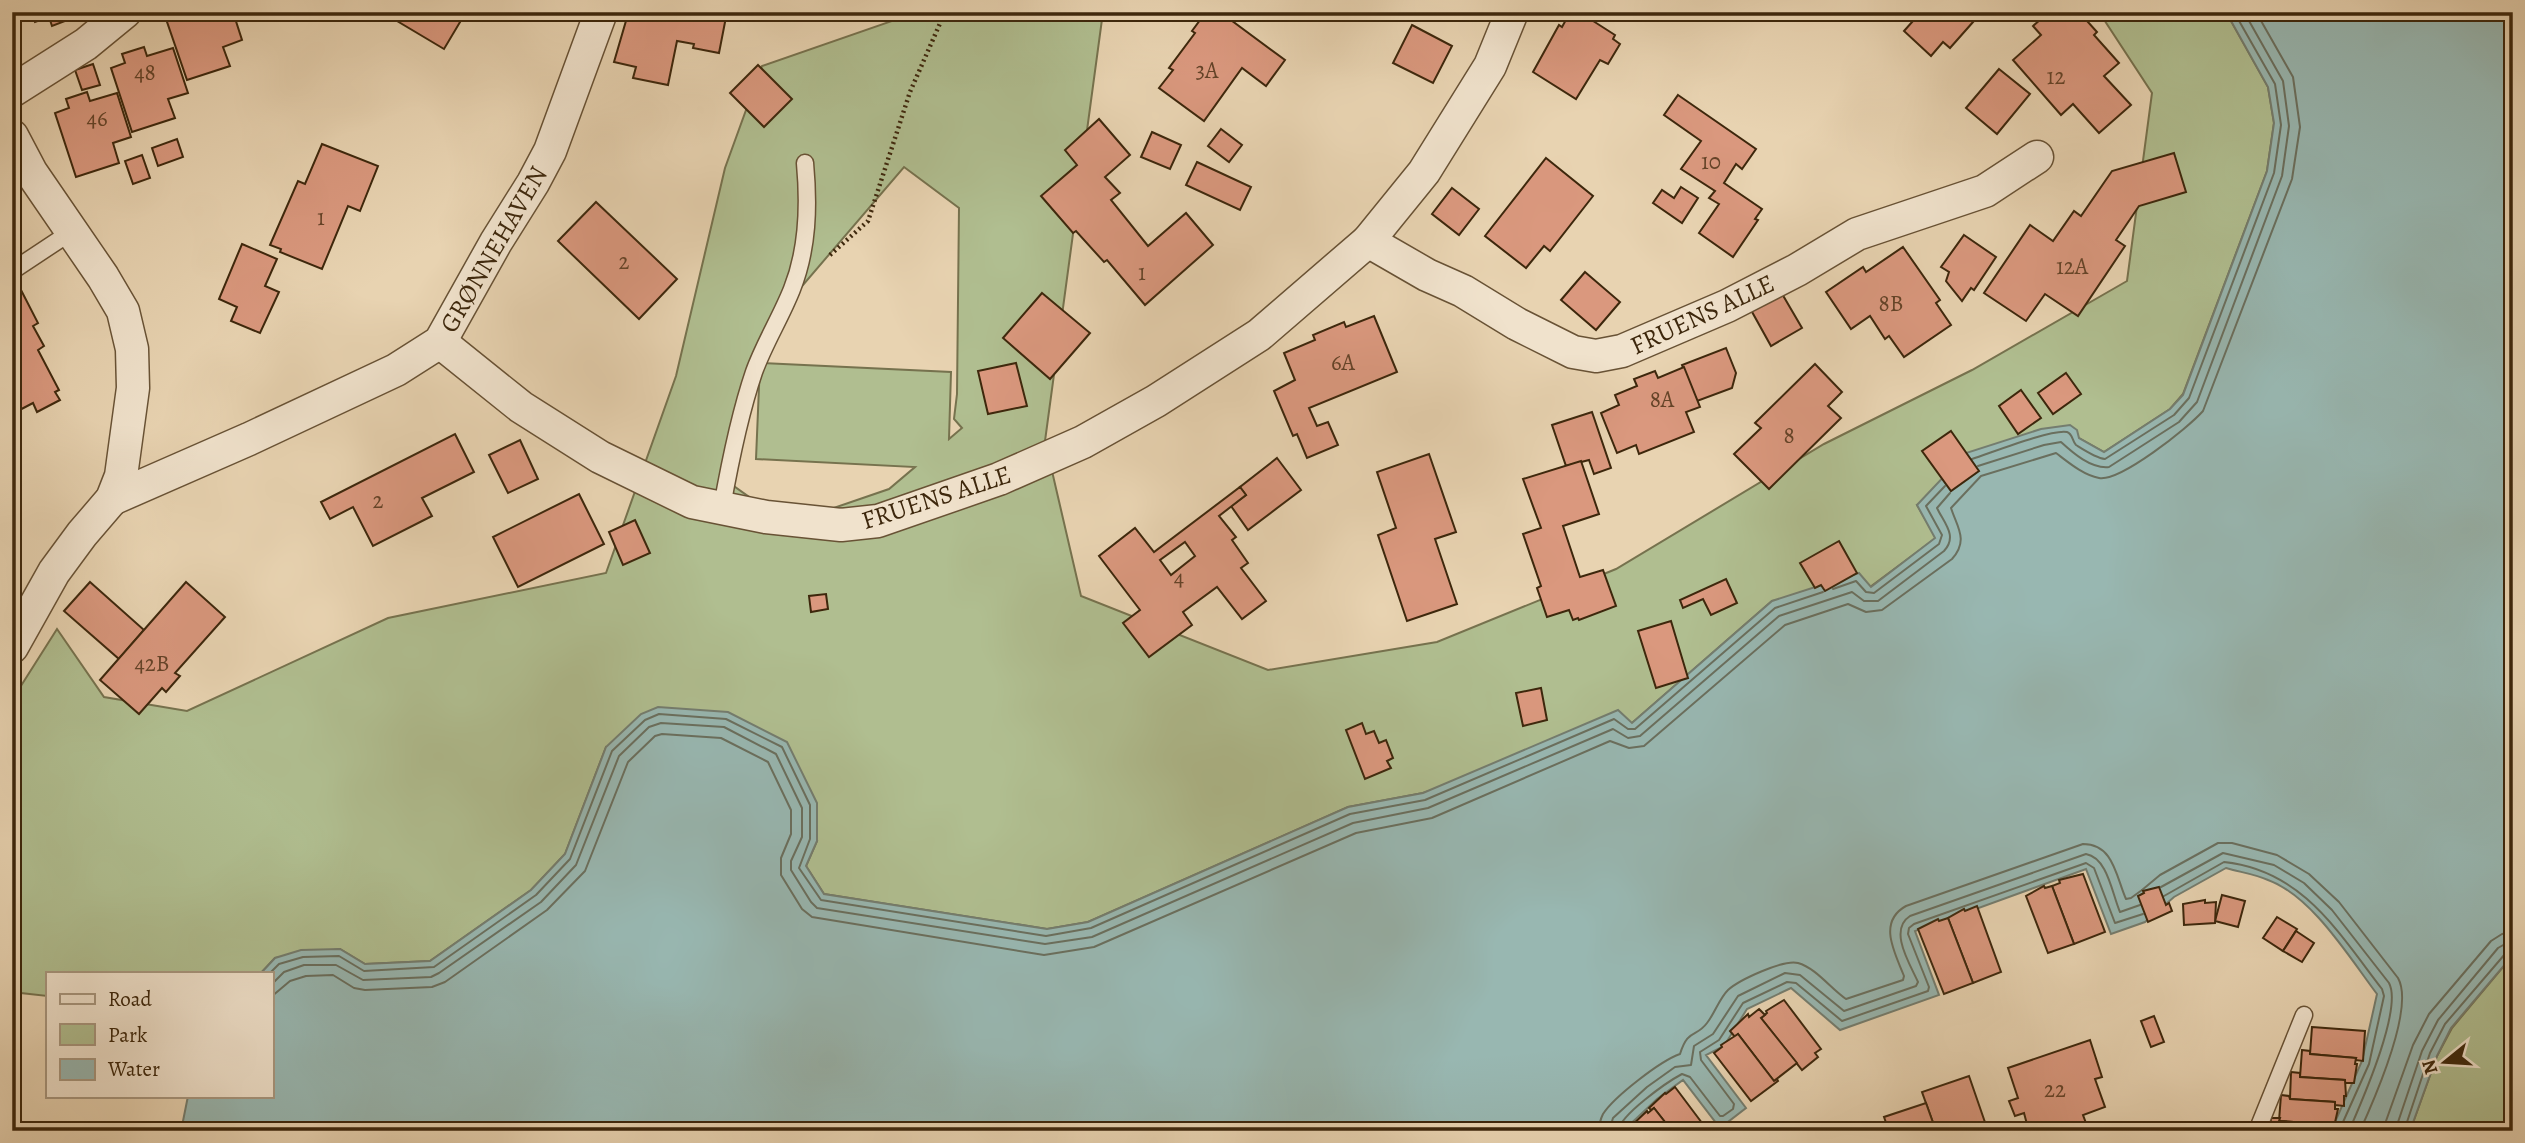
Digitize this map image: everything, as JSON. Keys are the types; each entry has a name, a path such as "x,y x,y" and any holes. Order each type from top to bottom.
{"street":[{"path":"12,92 86,44 125,12"},
{"name":"GRØNNEHAVEN","path":"112,499 396,370 440,342 550,151 601,12"},
{"name":"FRUENS ALLE","path":"440,342 521,407 600,457 692,502 766,517 842,525 878,521 999,479 1083,442 1156,401 1259,335 1368,241 1424,172 1490,66 1513,12"},
{"path":"12,136 31,173 103,276 123,311 132,349 133,388 121,476 112,499 54,572 12,647"},
{"name":"FRUENS ALLE","path":"1368,241 1427,275 1463,291 1528,330 1573,352 1596,356 1622,351 1727,306 1797,270 1857,234 1985,191 2037,157"}],"lane":[{"path":"722,507 727,469 754,372 792,288 802,259 807,218 805,163"},
{"path":"12,271 71,232"},
{"path":"2257,1131 2304,1015"}],"path":[{"path":"792,288 868,221 910,92 946,12"}],"green space":[{"path":"903,12 1103,12 1045,441 1081,596 1268,670 1437,642 1616,569 1824,444 1972,370 2127,281 2152,93 2099,12 2226,12 2268,87 2274,123 2267,171 2183,394 2170,409 2104,452 2079,438 1917,505 1936,538 1870,587 1772,601 1632,723 1423,793 1348,807 1088,922 1047,929 824,894 806,866 817,841 606,747 565,854 531,890 430,961 365,964 340,949 275,958 262,972 46,972 46,996 12,992 12,700 57,629 104,697 187,711 388,618 606,573 676,376 725,168 762,66 895,20","holes":["904,167 959,208 957,394 954,419 962,428 949,439 951,372 760,363 756,459 915,467 889,489 787,524 724,479 767,327"]},
{"path":"2513,955 2513,1131 2410,1131 2437,1056 2452,1028"}],"water":[{"path":"2226,12 2513,12 2513,955 2451,1028 2437,1056 2410,1131 2331,1131 2362,1061 2377,994 2342,946 2300,899 2268,880 2226,868 2174,897 2145,922 2111,934 2086,869 1915,931 1939,995 1840,1030 1791,988 1747,1009 1724,1046 1706,1055 1746,1108 1720,1128 1683,1080 1657,1099 1623,1131 181,1131 188,1098 273,1098 273,972 262,972 275,958 301,950 340,949 365,964 430,961 531,890 565,854 606,747 641,714 658,707 728,712 787,742 817,803 817,841 806,866 824,894 1047,929 1088,922 1348,807 1423,793 1618,710 1632,723 1772,601 1859,573 1871,587 1935,538 1917,505 1966,453 2041,429 2070,425 2077,430 2079,438 2104,452 2170,409 2183,395 2267,171 2274,123 2268,87"}],"building":[{"path":"32,12 71,12 73,18 52,26 49,17 35,22"},
{"path":"176,12 233,12 242,40 223,47 230,66 187,80 165,16"},
{"path":"382,12 466,12 444,49"},
{"path":"646,12 699,12 726,17 719,53 693,48 694,44 677,41 668,85 633,78 636,67 614,62 628,14 645,17"},
{"path":"1206,12 1220,12 1285,60 1266,86 1242,68 1204,121 1159,88 1173,70 1169,68 1195,33 1192,31"},
{"path":"1594,12 1590,19 1615,35 1613,39 1620,44 1608,64 1600,60 1576,99 1533,72 1559,25 1562,27 1567,18 1560,14"},
{"path":"1921,12 1981,13 1950,48 1943,42 1931,56 1904,31"},
{"path":"2049,12 2079,12 2097,32 2094,35 2119,63 2104,76 2131,105 2099,133 2073,104 2061,115 2013,60 2041,35 2033,26"},
{"path":"1412,25 1452,46 1433,83 1393,63"},
{"path":"144,47 147,56 173,48 188,93 168,99 175,118 132,132 111,68 125,63 122,54"},
{"path":"93,64 100,85 82,90 75,70"},
{"path":"758,65 792,99 764,127 730,93"},
{"path":"1999,69 2030,94 1997,134 1966,108"},
{"path":"87,92 90,101 117,93 131,137 113,143 119,163 76,177 55,113 69,108 66,99"},
{"path":"1678,95 1756,149 1742,169 1736,164 1724,183 1762,209 1755,219 1758,220 1733,257 1699,233 1719,204 1709,198 1715,191 1681,169 1701,141 1664,115"},
{"path":"1099,119 1130,155 1105,177 1120,193 1111,200 1148,246 1186,213 1213,245 1145,305 1107,260 1104,262 1076,231 1073,233 1041,196 1077,165 1065,150"},
{"path":"1221,129 1242,145 1229,162 1208,146"},
{"path":"1152,132 1181,145 1170,169 1141,157"},
{"path":"177,139 183,157 158,166 152,148"},
{"path":"322,144 378,166 360,211 348,206 322,269 280,252 281,249 270,245 298,181 305,184"},
{"path":"2174,153 2186,192 2139,206 2116,240 2125,246 2078,316 2045,294 2026,321 1984,293 2030,225 2053,241 2074,211 2081,216 2112,171"},
{"path":"142,155 150,178 133,184 125,161"},
{"path":"1546,158 1593,196 1550,251 1544,246 1526,268 1485,236"},
{"path":"1197,162 1251,187 1240,210 1186,185"},
{"path":"1681,187 1698,198 1682,223 1653,203 1662,190 1674,198"},
{"path":"1452,188 1479,209 1459,235 1432,214"},
{"path":"596,202 677,279 639,319 558,241"},
{"path":"1964,235 1996,257 1974,290 1971,288 1962,301 1946,281 1949,272 1941,267"},
{"path":"242,244 277,259 265,286 279,292 260,333 231,321 237,307 219,299"},
{"path":"1903,247 1940,300 1936,303 1951,325 1904,357 1889,336 1885,339 1870,316 1851,329 1826,292 1863,267 1866,272"},
{"path":"1585,272 1620,302 1596,330 1561,300"},
{"path":"21,290 38,323 33,326 44,346 38,350 59,390 55,392 60,400 37,412 33,403 12,414 12,295"},
{"path":"1781,292 1802,328 1771,346 1751,310"},
{"path":"1042,293 1090,333 1050,379 1003,338"},
{"path":"1374,316 1397,372 1309,408 1317,426 1328,422 1338,445 1307,458 1297,434 1293,436 1274,391 1295,380 1284,353 1315,340 1313,335 1344,322 1346,327"},
{"path":"1726,348 1736,373 1732,388 1697,401 1682,365"},
{"path":"1016,363 1027,406 988,414 978,371"},
{"path":"1815,364 1842,392 1828,406 1841,418 1769,489 1734,454 1761,428 1755,423"},
{"path":"1684,367 1700,407 1686,412 1694,432 1639,454 1636,445 1617,453 1601,413 1619,405 1615,395 1637,386 1634,379 1655,371 1658,378"},
{"path":"2066,373 2081,394 2053,414 2038,393"},
{"path":"2021,390 2041,418 2018,434 1999,406"},
{"path":"1592,412 1611,468 1594,474 1589,460 1566,466 1552,425"},
{"path":"1951,431 1979,471 1951,491 1922,451"},
{"path":"455,434 474,472 422,498 432,516 373,546 353,507 330,519 321,502"},
{"path":"520,440 538,479 508,493 489,455"},
{"path":"1429,454 1456,532 1435,539 1457,604 1407,621 1378,535 1396,528 1377,472"},
{"path":"1277,458 1301,490 1248,530 1231,506 1246,495 1240,487"},
{"path":"1581,461 1599,514 1563,526 1580,577 1603,570 1616,606 1579,620 1573,620 1569,610 1547,617 1537,588 1541,586 1523,534 1541,528 1523,479"},
{"path":"1240,487 1246,495 1219,516 1236,537 1232,540 1248,563 1241,568 1266,601 1242,619 1217,587 1183,612 1192,625 1149,657 1123,623 1140,610 1099,556 1135,528 1154,552","holes":["1185,542 1195,556 1171,575 1160,560"]},
{"path":"579,494 604,544 518,587 493,537"},
{"path":"635,520 650,553 623,565 609,532"},
{"path":"1839,541 1857,573 1825,591 1821,585 1815,588 1800,563"},
{"path":"1726,579 1737,603 1711,615 1703,599 1683,608 1680,600"},
{"path":"90,582 144,630 119,659 64,611"},
{"path":"186,582 225,617 175,673 180,676 166,692 162,688 139,714 100,680"},
{"path":"826,594 828,609 811,612 809,596"},
{"path":"1671,621 1688,678 1656,688 1638,631"},
{"path":"1541,688 1547,720 1523,726 1516,693"},
{"path":"1362,723 1366,734 1374,731 1379,743 1386,740 1393,758 1387,761 1391,768 1365,779 1346,730"},
{"path":"2083,874 2105,932 2074,944 2052,886 2060,883 2059,880"},
{"path":"2044,886 2052,886 2074,944 2048,953 2026,896"},
{"path":"2159,887 2166,905 2169,903 2172,911 2148,922 2138,896 2144,893 2143,891"},
{"path":"2222,895 2245,901 2238,927 2215,921"},
{"path":"2205,900 2205,903 2216,902 2215,923 2184,925 2183,904"},
{"path":"1977,906 2001,972 1973,983 1948,918 1964,909 1965,911"},
{"path":"2277,917 2297,929 2283,951 2263,938"},
{"path":"1948,918 1973,983 1944,994 1918,929 1938,919"},
{"path":"2296,931 2314,943 2302,962 2283,951"},
{"path":"1784,1000 1821,1049 1815,1053 1818,1057 1802,1070 1761,1018 1766,1011"},
{"path":"1759,1009 1765,1015 1761,1018 1797,1063 1774,1081 1738,1034 1735,1037 1730,1031 1748,1014 1749,1017"},
{"path":"2154,1016 2164,1042 2151,1047 2141,1021"},
{"path":"2312,1027 2365,1031 2363,1061 2310,1054"},
{"path":"1738,1034 1774,1081 1778,1081 1751,1101 1714,1053"},
{"path":"2090,1040 2102,1077 2095,1079 2105,1107 2083,1115 2089,1131 2033,1131 2031,1127 2028,1128 2024,1113 2015,1116 2009,1101 2018,1098 2008,1068"},
{"path":"2302,1050 2310,1051 2310,1054 2356,1058 2354,1083 2300,1077"},
{"path":"2291,1072 2300,1073 2300,1077 2345,1080 2344,1106 2335,1105 2335,1102 2290,1099"},
{"path":"1969,1076 1988,1131 1936,1131 1922,1092"},
{"path":"1675,1087 1708,1131 1672,1131 1654,1108 1649,1108"},
{"path":"2281,1095 2289,1096 2290,1099 2335,1102 2335,1109 2338,1109 2334,1127 2279,1121"},
{"path":"1926,1103 1936,1131 1889,1131 1884,1117"},
{"path":"1654,1108 1672,1131 1635,1131 1631,1126"},
{"path":"2271,1118 2324,1124 2324,1131 2270,1131"}]}
